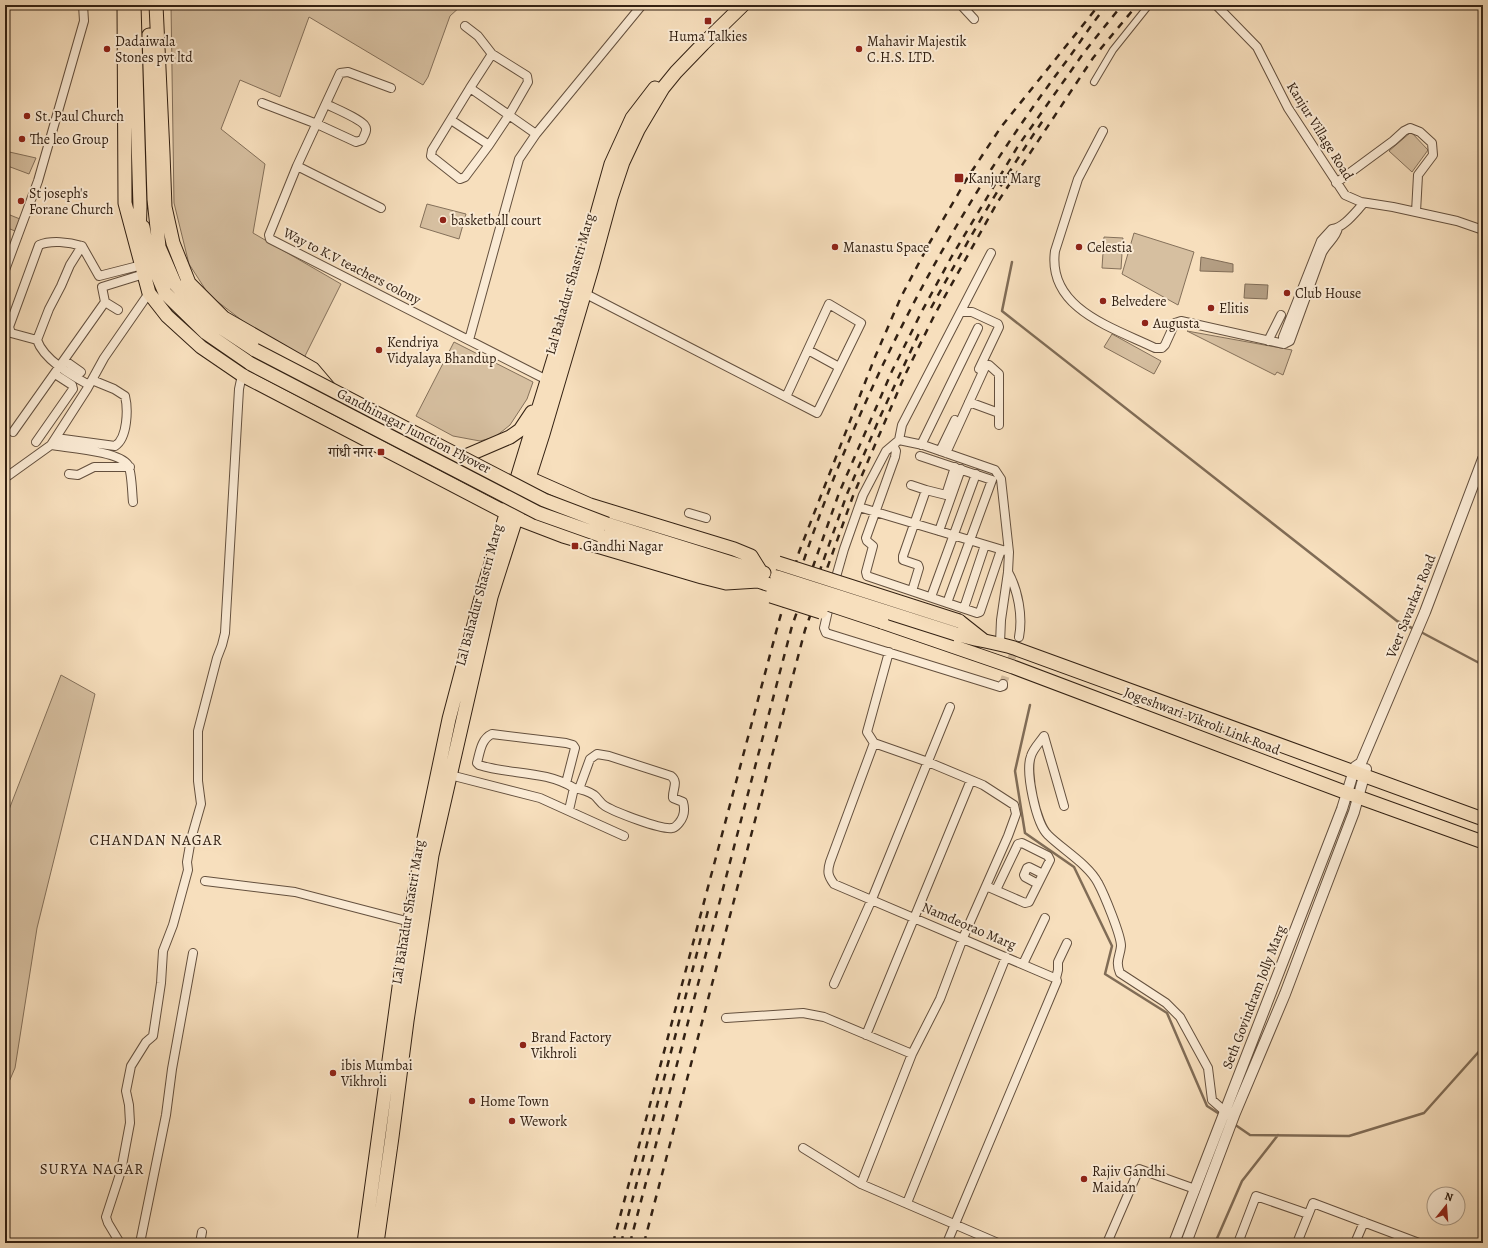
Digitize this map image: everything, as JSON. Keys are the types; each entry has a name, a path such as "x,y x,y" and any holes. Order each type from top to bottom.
{"main road":[{"path":"124,5 125,203 149,293 167,316 201,347 242,375 511,516 563,536 726,583 759,577 778,563 957,628"},
{"path":"134,5 141,264"},
{"name":"Gandhinagar Junction Flyover","path":"148,5 155,208 159,247 175,284 208,320 255,350 544,500 607,524 759,577"},
{"path":"156,5 165,207 170,231 189,283 224,318 313,368 336,396 454,461 498,482 522,478 590,505 734,549 751,556 759,577 774,586 957,628"},
{"name":"Lal Bahadur Shastri Marg","path":"522,478 539,402 584,260 611,164 620,140 632,118 658,84 732,5"},
{"name":"Lal Bahadur Shastri Marg","path":"416,923 423,843 444,740 522,478 584,293 620,169 638,130 664,88 676,72 743,5"},
{"name":"Gandhinagar Junction Flyover","path":"140,207 148,253 165,293 206,332 251,364 538,513 600,535 759,577"},
{"path":"155,208 170,231"},
{"path":"454,461 510,437 520,430 539,402"},
{"path":"759,577 774,586"},
{"name":"Jogeshwari-Vikroli Link Road","path":"774,586 881,626 910,631 1013,667 1352,795 1483,842"},
{"name":"Lal Bahadur Shastri Marg","path":"377,1243 394,1074 400,980 416,923 432,855 487,596"},
{"name":"Jogeshwari-Vikroli Link Road","path":"957,628 986,642 1000,643 1360,770 1483,819"},
{"name":"Lal Bahadur Shastri Marg","path":"364,1243 394,1074"}],"street":[{"path":"5,270 38,181 84,21 83,5"},
{"path":"470,340 519,159 536,134 642,5"},
{"path":"961,5 974,19"},
{"path":"1094,82 1113,50 1149,5"},
{"name":"Kanjur Village Road","path":"1216,5 1257,47 1288,108 1345,195 1364,203 1456,221 1483,230"},
{"path":"465,26 478,36 492,54 527,76 528,82 509,115 489,145 465,177 460,179 431,156 432,150 492,54"},
{"name":"Way to K.V teachers colony","path":"391,88 348,72 340,73 318,124 297,166 269,235 270,239 547,380"},
{"path":"470,88 536,134"},
{"path":"262,103 318,124 356,142 362,140 366,129 360,121 326,104"},
{"path":"451,120 489,145"},
{"path":"1336,183 1410,128 1420,132 1432,142 1433,155 1418,174 1416,212"},
{"path":"1103,131 1078,179 1055,251 1054,261 1058,277 1068,298 1088,316 1155,348 1162,348 1165,345 1175,323 1181,321 1284,344 1290,340 1321,241 1332,229 1338,228 1364,203"},
{"path":"297,166 381,208"},
{"path":"37,340 11,333 9,327 39,245 45,243 73,243 82,246 98,276 105,302 118,310"},
{"path":"53,442 115,446 118,444 126,423 127,405 125,396 114,389 90,382 40,348 37,340 49,309 70,265 82,246"},
{"path":"991,254 902,425 896,442 895,457 866,538 867,541 873,546 866,572 867,576 977,613 980,612 1005,551"},
{"path":"98,276 141,264"},
{"path":"102,287 141,264"},
{"path":"5,478 53,442 104,358 149,293"},
{"path":"584,293 817,413 861,323 829,304 786,397"},
{"path":"13,432 105,302"},
{"path":"943,452 1000,327 998,324 972,312 961,312"},
{"path":"1268,340 1281,315"},
{"path":"921,445 978,328"},
{"path":"808,350 840,367"},
{"path":"61,363 81,372"},
{"path":"943,452 986,365 989,365 1000,374 999,426"},
{"path":"36,442 73,389 72,385 55,374"},
{"path":"120,1243 106,1217 121,1171 130,1123 129,1105 126,1091 131,1066 146,1042 153,1036 161,983 163,951 183,891 188,870 191,839 201,804 198,781 198,731 225,632 239,389 242,375"},
{"path":"969,402 999,413"},
{"path":"53,442 111,454 124,460 130,467 133,502"},
{"path":"1000,643 1008,572 1005,551 1001,479 995,470 921,445 896,442 886,451 863,495 844,549 824,628 826,633 1000,687 1003,686 1003,684"},
{"path":"920,456 992,480 947,603"},
{"name":"Veer Savarkar Road","path":"1360,770 1412,640 1425,612 1483,459"},
{"path":"69,474 78,475 87,469 94,467 130,467"},
{"path":"939,531 948,496 958,468"},
{"path":"931,597 976,474"},
{"path":"911,484 948,496"},
{"path":"912,591 919,568 918,565 903,560 902,556 926,490"},
{"path":"859,506 1005,551"},
{"path":"689,513 706,518"},
{"path":"964,608 986,545"},
{"path":"1008,572 1016,591 1021,625 1019,637"},
{"path":"861,1184 912,1054 940,999 963,938 1016,814 1014,804 983,785 928,762 874,743 867,732 889,652"},
{"path":"834,984 872,899 950,707"},
{"path":"569,810 573,787 575,748 573,745 566,742 492,734 482,743 477,763 479,765 549,778 573,787 594,796 604,805 628,817 666,828 676,826 681,821 683,815 683,802 673,798 676,782 674,778 609,756 597,754 590,759 573,787"},
{"path":"1064,806 1044,736 1030,757 1030,784 1037,818 1046,834 1081,862 1098,882 1117,930 1121,946 1117,966 1120,973 1166,1003 1180,1017 1208,1068 1212,1100 1229,1116"},
{"name":"Namdeorao Marg","path":"874,743 828,870 829,878 834,884 1056,978"},
{"path":"1174,1243 1217,1131 1229,1116 1285,994 1344,839 1352,795 1360,770"},
{"path":"450,775 540,798 624,836"},
{"path":"866,1035 972,780"},
{"path":"986,886 1026,903 1029,902 1050,860 1048,856 1022,843 1018,844 996,890"},
{"path":"1038,884 1025,877 1024,875 1027,868 1029,867 1043,874"},
{"path":"205,880 295,892 416,923"},
{"path":"1023,964 1045,918"},
{"path":"947,1243 1056,986 1058,962 1067,943"},
{"path":"140,1243 166,1115 172,1069 193,953"},
{"path":"907,1203 1006,957"},
{"path":"726,1018 802,1013 824,1017 912,1054"},
{"path":"1186,1243 1227,1135 1229,1116"},
{"path":"1217,1131 1227,1135"},
{"path":"804,1148 861,1184 998,1243"},
{"path":"1108,1243 1140,1170 1195,1189"},
{"path":"1238,1243 1256,1196 1308,1214"},
{"path":"1297,1243 1313,1203 1415,1242"},
{"path":"1355,1243 1364,1222"},
{"path":"200,1243 202,1232"}],"shaded area":[{"path":"171,5 462,5 450,16 428,77 423,85 309,17 280,97 240,80 221,129 265,164 253,233 341,284 304,358 244,322 209,295 189,264 174,203"},
{"path":"1411,132 1428,150 1412,172 1389,151"},
{"path":"5,151 36,158 29,174 5,165"},
{"name":"basketball court","path":"427,204 466,214 459,239 420,227"},
{"path":"5,213 20,219 15,231 5,227"},
{"path":"1134,233 1194,252 1178,305 1122,274"},
{"path":"1104,237 1123,238 1121,269 1102,268"},
{"path":"1201,257 1233,264 1233,272 1200,271"},
{"path":"1245,284 1268,285 1267,299 1244,298"},
{"path":"1187,331 1292,350 1283,375 1277,372 1275,375"},
{"path":"1112,334 1161,361 1154,374 1104,347"},
{"path":"454,342 533,382 527,399 510,425 495,437 480,441 453,436 416,416"},
{"path":"61,675 95,694 37,928 15,1068 5,1091 5,820"}],"waterway":[{"path":"1012,262 1002,311 1397,621 1414,629"},
{"path":"1419,631 1483,665"},
{"path":"1030,705 1015,771 1025,833 1074,867 1112,946 1105,974 1167,1013 1207,1106 1221,1115"},
{"path":"1234,1124 1250,1135 1349,1136 1424,1113 1483,1047"},
{"path":"1215,1243 1242,1181 1278,1135"}],"tunnel":[{"path":"1003,684 1016,645"}],"railway":[{"path":"613,1243 779,621 799,552 875,357 901,297 930,242 968,177 1001,127 1099,5"},
{"path":"795,587 819,516 847,447 877,378 909,311 983,182 1024,120 1107,5"},
{"path":"630,1243 792,626 839,493 892,371 952,256 1018,146 1085,51 1122,5"},
{"path":"644,1243 805,630 853,496 905,375 935,314 997,203 1093,58 1137,5"},
{"path":"931,308 986,210 1015,162 1046,116"},
{"path":"819,573 847,494 880,417 921,329"},
{"path":"621,1243 709,907"}],"place":[{"name":"Huma Talkies","path":"708,21"},
{"name":"Dadaiwala Stones pvt ltd","path":"107,49"},
{"name":"Mahavir Majestik C.H.S. LTD.","path":"859,49"},
{"name":"St. Paul Church","path":"27,116"},
{"name":"The leo Group","path":"22,139"},
{"name":"Kanjur Marg","path":"959,178"},
{"name":"St joseph's Forane Church","path":"21,201"},
{"name":"basketball court","path":"443,220"},
{"name":"Manastu Space","path":"835,247"},
{"name":"Celestia","path":"1079,247"},
{"name":"Club House","path":"1287,293"},
{"name":"Belvedere","path":"1103,301"},
{"name":"Elitis","path":"1211,308"},
{"name":"Augusta","path":"1145,323"},
{"name":"Kendriya Vidyalaya Bhandup","path":"379,350"},
{"name":"गांधी नगर","path":"381,452"},
{"name":"Gandhi Nagar","path":"575,546"},
{"name":"Brand Factory Vikhroli","path":"523,1045"},
{"name":"ibis Mumbai Vikhroli","path":"333,1073"},
{"name":"Home Town","path":"472,1101"},
{"name":"Wework","path":"512,1121"},
{"name":"Rajiv Gandhi Maidan","path":"1084,1179"}],"district":[{"name":"CHANDAN NAGAR","path":"156,840"},
{"name":"SURYA NAGAR","path":"92,1169"}]}
